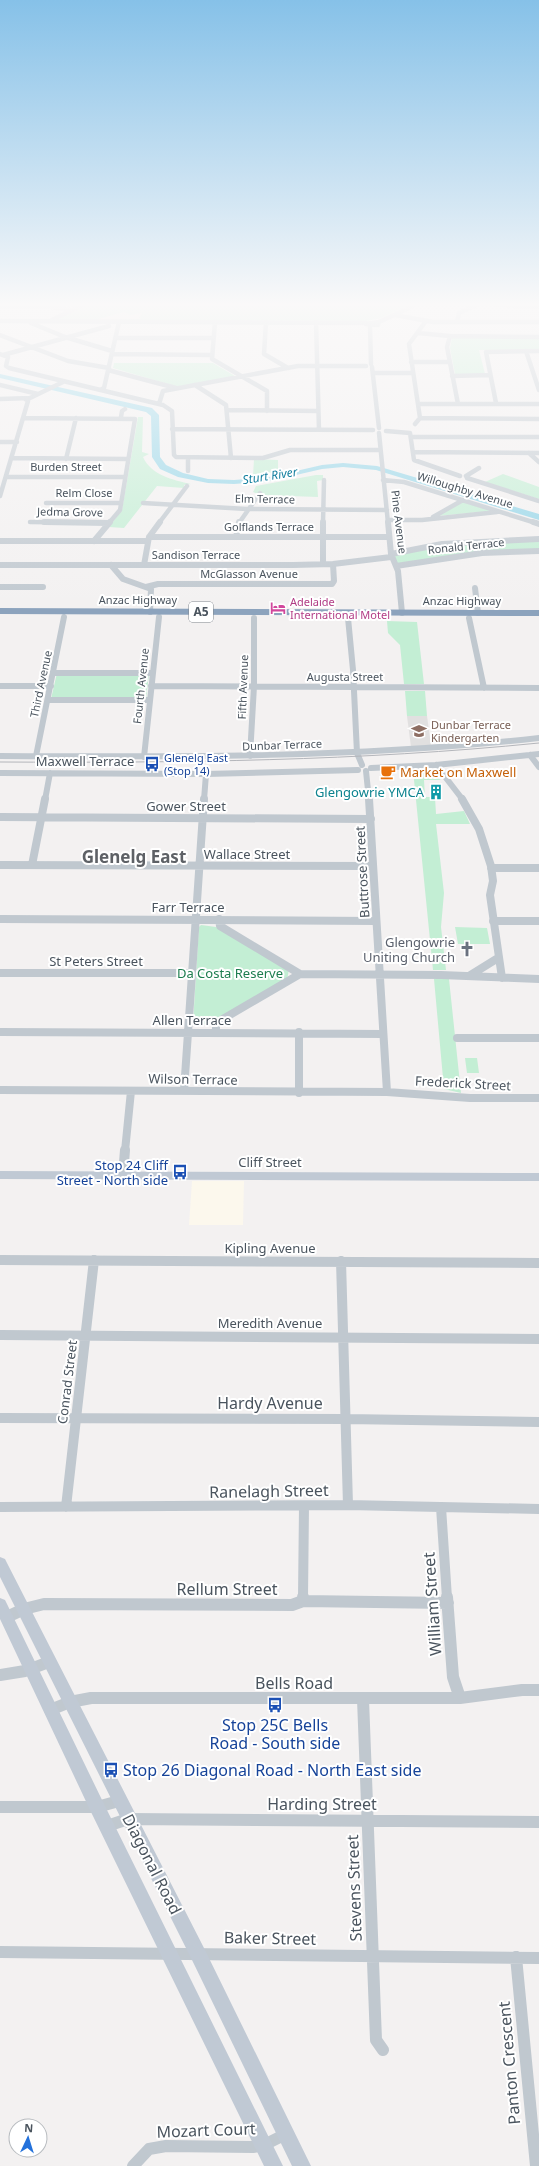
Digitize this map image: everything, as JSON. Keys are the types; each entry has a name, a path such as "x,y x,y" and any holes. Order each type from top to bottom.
{"highway":[{"name":"Anzac Highway","path":"11,614 203,615 402,613 539,618"},
{"name":"Anzac Highway","path":"203,615 254,618 348,618 474,616 503,613 519,617 539,613"},
{"name":"Anzac Highway","path":"11,614 64,616 155,614"}],"main road":[{"name":"Cliff Street","path":"0,1175 539,1177"},
{"name":"Diagonal Road","path":"0,1563 128,1819 198,1954 302,2166"},
{"name":"Diagonal Road","path":"3,1611 97,1807 274,2166"}],"street":[{"path":"0,496 27,406"},
{"path":"163,406 172,411 174,455 178,458 266,458 290,450 380,450"},
{"path":"226,406 231,458"},
{"path":"318,406 319,430"},
{"name":"Pine Avenue","path":"377,406 391,556 396,566 402,613"},
{"path":"415,424 420,418 418,406"},
{"path":"121,418 122,411 125,409"},
{"path":"227,410 318,411"},
{"path":"24,418 133,418 135,420 120,510 94,541"},
{"path":"66,458 76,418"},
{"path":"420,418 539,419"},
{"path":"172,429 406,431 410,433 414,460 422,465 460,476 461,478 467,477 479,468"},
{"path":"411,437 539,437"},
{"path":"0,442 17,442"},
{"path":"413,452 539,453"},
{"path":"529,453 539,462"},
{"path":"12,458 128,458"},
{"path":"188,458 188,471"},
{"name":"Burden Street","path":"0,474 125,477"},
{"path":"467,477 539,501"},
{"path":"323,564 322,537 324,480"},
{"name":"Willoughby Avenue","path":"383,480 404,482 502,511 539,524"},
{"path":"144,565 148,539 187,486"},
{"path":"236,537 238,524 247,509 260,493"},
{"path":"431,519 463,500"},
{"name":"Relm Close","path":"46,502 121,503"},
{"name":"Elm Terrace","path":"143,503 173,506 247,509 387,510"},
{"path":"388,520 431,519 502,511"},
{"name":"Jedma Grove","path":"30,522 109,523"},
{"name":"Golflands Terrace","path":"0,541 94,541 236,537 389,537"},
{"name":"Sandison Terrace","path":"0,565 333,564 391,556 442,544 539,539"},
{"name":"Ronald Terrace","path":"396,566 482,553 539,550"},
{"name":"McGlasson Avenue","path":"146,587 158,584 327,584 334,581 333,564"},
{"path":"111,565 121,579 132,584 146,587"},
{"path":"0,587 42,587"},
{"name":"Fourth Avenue","path":"144,757 153,673 155,614 151,591 146,587"},
{"path":"475,588 474,616 484,688"},
{"name":"Third Avenue","path":"36,756 64,616"},
{"name":"Fifth Avenue","path":"250,756 254,686 254,618"},
{"path":"348,618 354,687 357,753"},
{"path":"54,672 153,673"},
{"path":"0,686 51,686"},
{"name":"Augusta Street","path":"152,686 539,688"},
{"path":"48,700 150,700"},
{"name":"Dunbar Terrace","path":"0,756 144,757 357,753 539,738"},
{"name":"Buttrose Street","path":"357,753 363,768 371,819 387,1092"},
{"name":"Maxwell Terrace","path":"0,772 206,774 338,770 436,764 539,754"},
{"path":"530,755 539,767"},
{"path":"436,764 466,802 475,818 491,868 493,886 490,895 502,978"},
{"path":"32,865 50,773"},
{"path":"184,1091 206,774"},
{"name":"Gower Street","path":"0,817 371,819"},
{"name":"Wallace Street","path":"0,865 373,866"},
{"path":"491,868 539,868"},
{"name":"Farr Terrace","path":"0,919 376,921"},
{"path":"219,919 220,926 300,974 469,976 539,979"},
{"path":"493,921 539,921"},
{"path":"469,976 498,958"},
{"name":"St Peters Street","path":"0,973 192,973"},
{"path":"216,1032 216,1023 300,974"},
{"name":"Allen Terrace","path":"0,1032 299,1032 383,1034"},
{"path":"299,1032 299,1093"},
{"path":"457,1038 539,1038"},
{"name":"Wilson Terrace","path":"0,1090 299,1093 387,1092"},
{"path":"122,1175 131,1091"},
{"name":"Frederick Street","path":"387,1092 431,1094 465,1098 539,1098"},
{"name":"Kipling Avenue","path":"0,1260 539,1263"},
{"name":"Conrad Street","path":"66,1507 94,1260"},
{"path":"341,1261 348,1505"},
{"name":"Meredith Avenue","path":"0,1335 342,1336 539,1339"},
{"name":"Hardy Avenue","path":"0,1418 346,1419 539,1422"},
{"name":"Ranelagh Street","path":"0,1507 348,1505 539,1509"},
{"path":"303,1601 304,1506"},
{"name":"William Street","path":"441,1507 453,1677 460,1698"},
{"name":"Rellum Street","path":"3,1611 24,1609 44,1604 292,1605 303,1601 448,1603"},
{"path":"0,1674 16,1674 32,1671 49,1662"},
{"name":"Bells Road","path":"50,1710 70,1702 91,1698 460,1698 516,1690 539,1690"},
{"name":"Stevens Street","path":"363,1699 376,2040 383,2050"},
{"path":"0,1807 97,1807 120,1801"},
{"name":"Harding Street","path":"107,1826 128,1819 539,1822"},
{"name":"Baker Street","path":"0,1952 539,1958"},
{"name":"Panton Crescent","path":"516,1957 536,2166"},
{"name":"Mozart Court","path":"133,2166 149,2149 166,2146 253,2147 264,2145 286,2134"}],"shaded area":[{"name":"Dunbar Terrace Kindergarten","path":"407,716 427,716 431,745 411,747"},
{"path":"192,1181 244,1181 243,1225 189,1225"}],"green space":[{"path":"138,417 143,417 142,452 149,454 143,457 147,463 151,468 163,476 191,484 184,485 184,488 157,486 124,528 109,527 122,510"},
{"path":"254,459 278,460 278,472 253,476"},
{"path":"503,474 539,487 539,499 485,482"},
{"path":"323,475 323,480 317,481 318,497 261,495 253,492 256,486"},
{"path":"463,502 492,511 437,516"},
{"path":"539,539 539,551 482,553 396,566 391,557 442,544"},
{"path":"387,621 417,622 424,684 404,684 400,645 388,633"},
{"path":"57,673 149,674 146,699 51,699"},
{"path":"405,691 425,691 427,716 407,716"},
{"path":"423,769 441,780 424,780 425,797 435,797 436,814 464,811 470,824 436,824 444,893 441,927 446,970 433,970 413,770"},
{"name":"Da Costa Reserve","path":"201,925 216,927 289,969 287,980 214,1022 202,1025 193,1023 199,927"},
{"path":"455,927 487,928 490,944 458,944"},
{"path":"434,979 449,979 461,1093 444,1089"},
{"path":"465,1058 477,1058 479,1073 467,1073"}],"waterway":[{"name":"Sturt River","path":"132,406 149,410 155,415 156,457 163,467 181,475 208,481 234,482 270,479 322,467 343,465 377,468 488,500 539,517"}],"tram line":[{"path":"0,762 270,760 405,754 539,743"}],"place":[{"name":"Adelaide International Motel","path":"278,608"},
{"name":"Dunbar Terrace Kindergarten","path":"419,731"},
{"name":"Glenelg East (Stop 14)","path":"152,764"},
{"name":"Market on Maxwell","path":"388,772"},
{"name":"Glengowrie YMCA","path":"436,792"},
{"name":"Glengowrie Uniting Church","path":"467,949"},
{"name":"Stop 24 Cliff Street - North side","path":"180,1172"},
{"name":"Stop 25C Bells Road - South side","path":"275,1705"},
{"name":"Stop 26 Diagonal Road - North East side","path":"111,1770"}],"district":[{"name":"Glenelg East","path":"134,857"}]}
